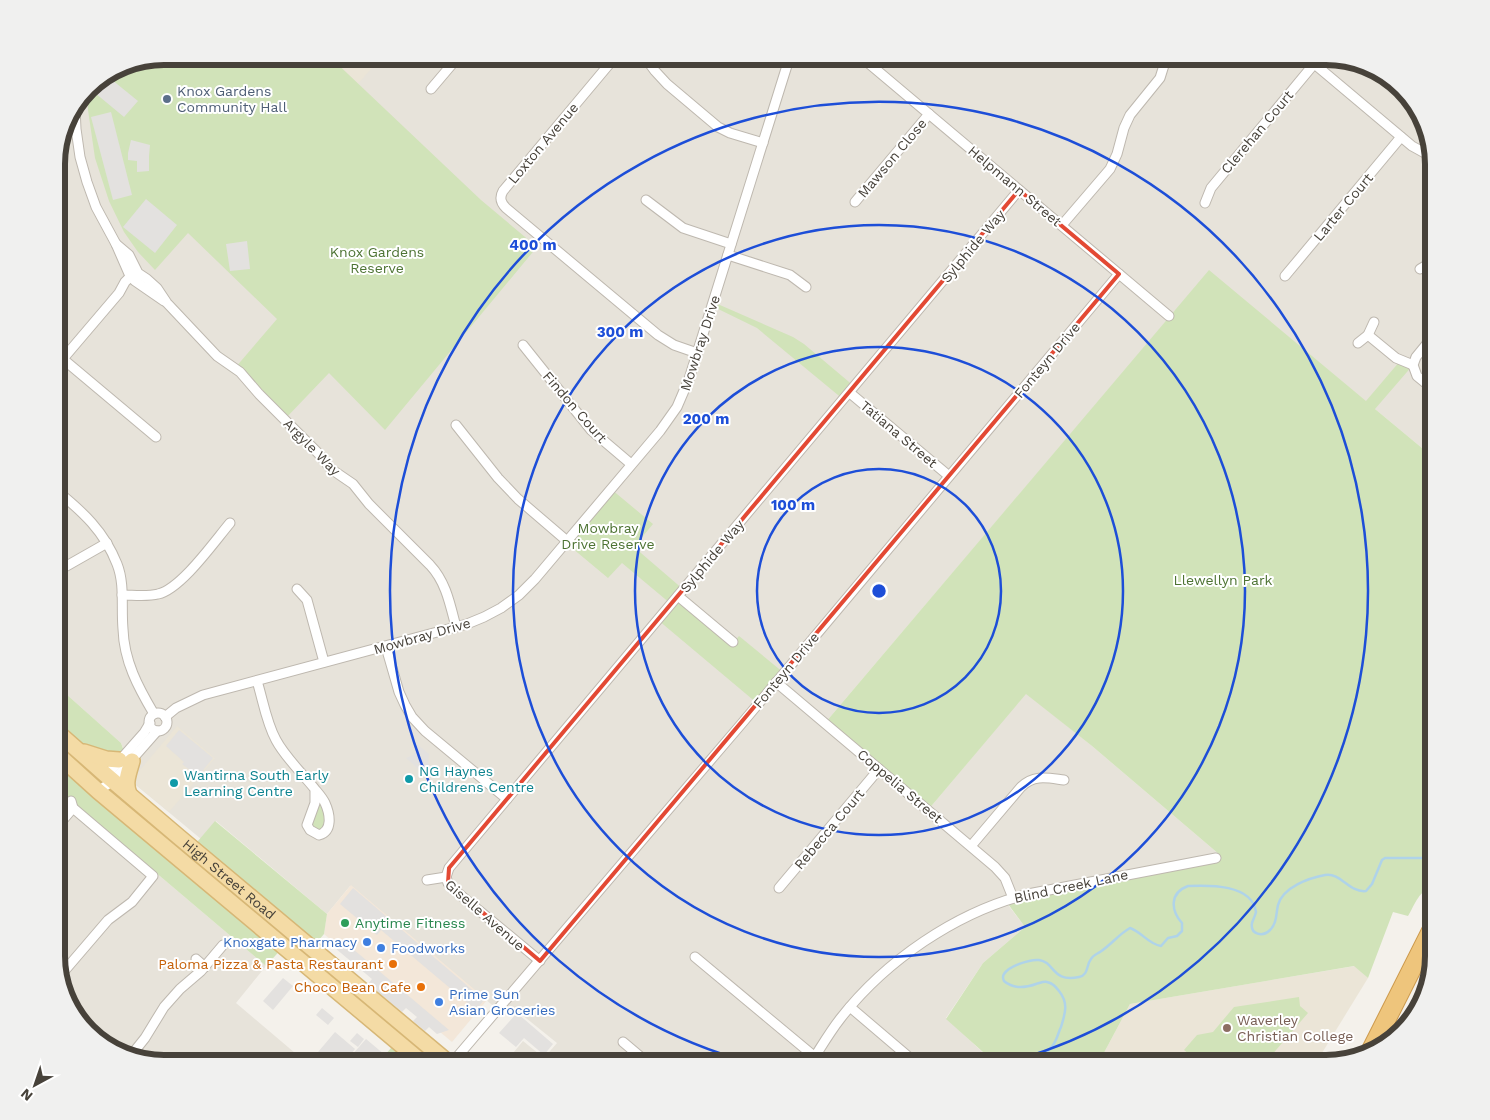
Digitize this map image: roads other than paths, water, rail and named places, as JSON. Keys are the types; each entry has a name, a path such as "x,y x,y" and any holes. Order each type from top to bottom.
{"highway":[{"path":"1375,1042 1425,943"}],"main road":[{"name":"High Street Road","path":"65,739 439,1055"},
{"path":"75,748 106,759 126,760 126,789 128,794"},
{"name":"High Street Road","path":"65,761 98,791 413,1055"},
{"path":"307,944 316,973"}],"street":[{"path":"431,89 451,65"},
{"name":"Loxton Avenue","path":"608,65 503,191 501,202 658,336 674,345 697,353"},
{"path":"651,65 667,84 718,127 730,133 763,143"},
{"name":"Mowbray Drive","path":"165,716 176,708 203,695 386,647 484,617 519,595 536,579 673,413 689,379 787,65"},
{"name":"Helpmann Street","path":"871,65 1169,316"},
{"path":"1062,226 1110,169 1117,154 1126,121 1160,78 1163,65"},
{"name":"Clerehan Court","path":"1206,203 1211,188 1313,65"},
{"path":"1315,65 1424,154"},
{"name":"Mawson Close","path":"855,202 929,114"},
{"path":"65,357 135,275 98,212 87,182 78,142 76,118"},
{"name":"Larter Court","path":"1285,276 1402,137"},
{"name":"Sylphide Way","path":"446,877 449,868 1019,190"},
{"path":"646,200 683,228 731,244"},
{"path":"728,255 790,275 806,287"},
{"path":"1420,269 1425,267"},
{"name":"Fonteyn Drive","path":"458,1055 514,989 540,962 1119,274"},
{"name":"Argyle Way","path":"135,275 167,303 221,360 235,368 318,453 331,469 353,484 369,504 430,564 444,585 456,627"},
{"path":"1358,343 1368,335 1374,322"},
{"path":"1368,335 1396,358 1413,365"},
{"name":"Findon Court","path":"523,345 591,430 632,464"},
{"path":"1425,346 1416,356 1413,365 1417,376 1425,383"},
{"path":"65,361 156,437"},
{"name":"Tatiana Street","path":"850,393 949,476"},
{"path":"456,425 498,478 518,499 567,542"},
{"path":"65,498 91,520 107,543 119,569 122,581 123,633 128,661 139,688 154,714"},
{"path":"122,595 158,594 174,586 183,579 230,523"},
{"path":"65,567 107,543"},
{"path":"298,589 307,600 324,662"},
{"path":"678,596 733,642"},
{"path":"386,647 399,692 412,717 425,731 507,799"},
{"path":"257,681 274,738 316,790"},
{"name":"Coppelia Street","path":"776,682 1002,874 1008,883 1013,898"},
{"path":"98,791 126,760 157,731 163,730 167,725 165,716 154,714"},
{"path":"126,760 154,714"},
{"path":"150,723 152,728 157,731"},
{"name":"Rebecca Court","path":"779,888 880,769"},
{"path":"971,846 1025,784 1033,778 1064,780"},
{"path":"65,814 72,804 153,876 132,902 108,920 66,969"},
{"name":"Blind Creek Lane","path":"816,1055 850,1007 879,977 919,945 970,916 1013,898 1043,890 1216,858"},
{"name":"Giselle Avenue","path":"427,880 446,877 452,888 540,962"},
{"path":"135,1051 145,1038 161,1011 223,946"},
{"path":"695,957 807,1055"},
{"path":"196,959 205,967"},
{"path":"850,1007 906,1055"},
{"path":"623,1042 638,1055"}],"waterway":[{"path":"1044,1055 1056,1041 1064,1018 1064,1000 1054,985 1046,982 1019,987 1008,984 1004,981 1004,974 1015,966 1039,960 1048,964 1059,975 1070,978 1079,977 1086,972 1089,961 1093,956 1130,928 1152,943 1161,946 1168,938 1177,936 1182,931 1182,923 1178,918 1174,903 1178,893 1188,886 1218,886 1238,891 1247,896 1253,903 1256,912 1252,923 1253,930 1258,934 1264,934 1274,925 1281,899 1285,893 1297,884 1319,876 1331,875 1341,879 1355,889 1366,891 1372,884 1382,860 1385,858 1425,858"}],"place":[{"name":"Knox Gardens Community Hall","path":"167,99"},
{"name":"NG Haynes Childrens Centre","path":"409,779"},
{"name":"Wantirna South Early Learning Centre","path":"174,783"},
{"name":"Anytime Fitness","path":"345,923"},
{"name":"Knoxgate Pharmacy","path":"367,942"},
{"name":"Foodworks","path":"381,948"},
{"name":"Paloma Pizza & Pasta Restaurant","path":"393,964"},
{"name":"Choco Bean Cafe","path":"421,987"},
{"name":"Prime Sun Asian Groceries","path":"439,1002"},
{"name":"Waverley Christian College","path":"1227,1028"}],"park label":[{"name":"Knox Gardens Reserve","path":"377,260"},
{"name":"Mowbray Drive Reserve","path":"608,536"},
{"name":"Llewellyn Park","path":"1223,580"}]}
